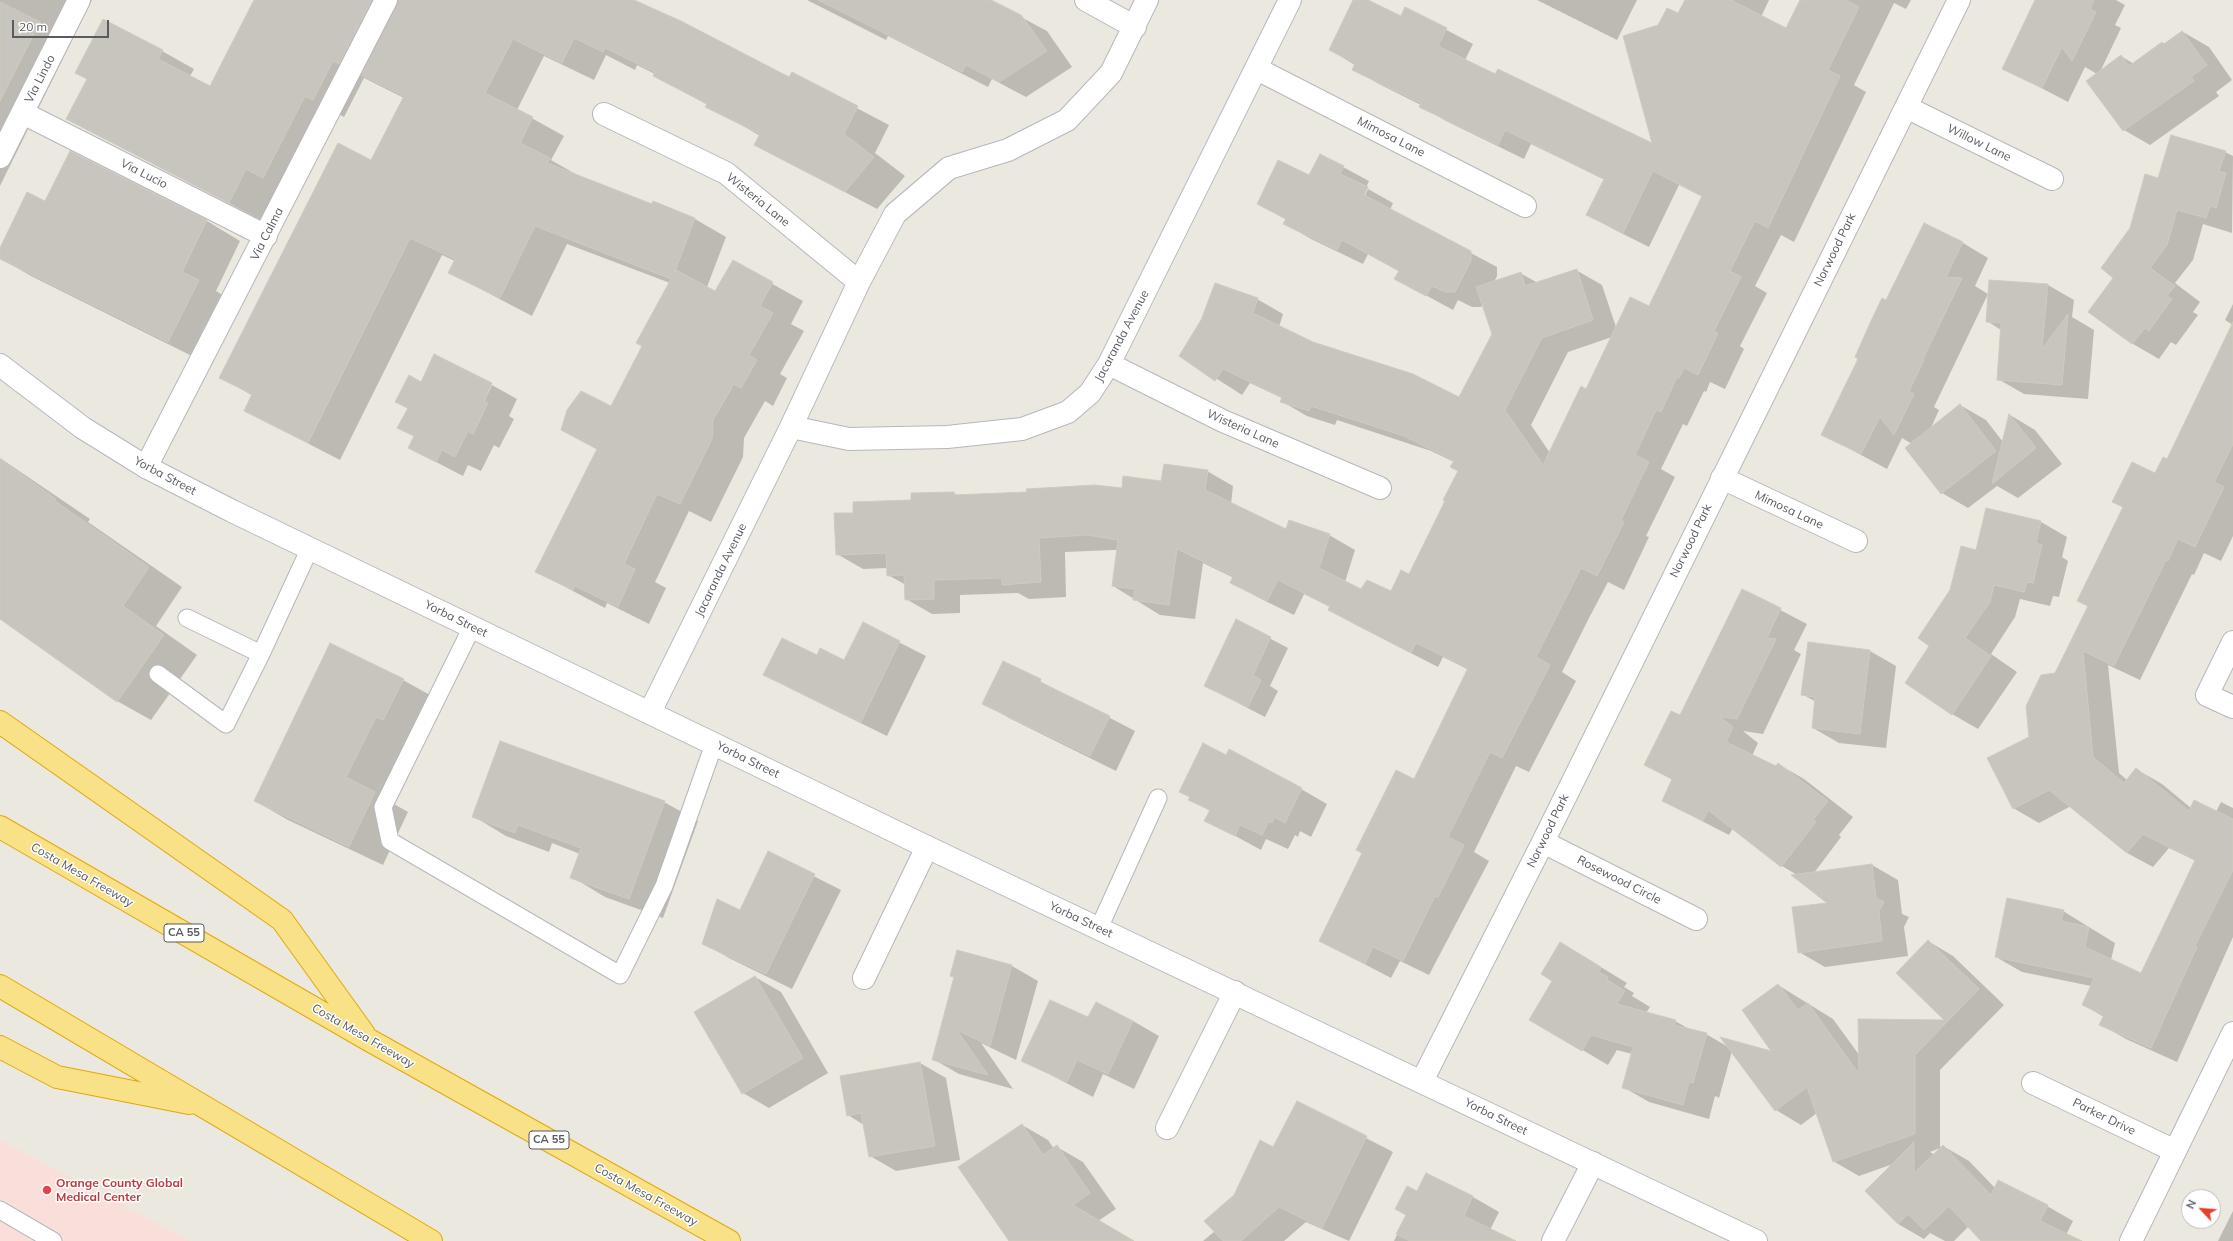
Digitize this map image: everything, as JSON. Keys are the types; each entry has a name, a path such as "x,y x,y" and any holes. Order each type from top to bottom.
{"highway":[{"path":"0,722 282,920 369,1040"},
{"name":"Costa Mesa Freeway","path":"0,827 369,1040 729,1241"},
{"path":"0,986 207,1107 431,1241"},
{"path":"0,1048 57,1077 207,1107"}],"street":[{"name":"Via Lindo","path":"0,157 79,0"},
{"name":"Via Calma","path":"146,467 386,0"},
{"path":"1086,0 1135,27"},
{"name":"Jacaranda Avenue","path":"650,712 792,427 859,282 895,214 949,168 1008,150 1067,120 1111,73 1147,0"},
{"name":"Jacaranda Avenue","path":"792,427 850,439 948,437 1022,429 1068,412 1090,393 1109,364 1290,0"},
{"name":"Norwood Park","path":"1422,1081 1543,842 1959,0"},
{"name":"Mimosa Lane","path":"1257,69 1525,206"},
{"name":"Willow Lane","path":"1906,108 2052,179"},
{"name":"Via Lucio","path":"23,113 266,236"},
{"name":"Wisteria Lane","path":"604,114 726,173 859,282"},
{"name":"Wisteria Lane","path":"1109,364 1223,421 1380,488"},
{"name":"Yorba Street","path":"0,365 83,428 146,467 472,627 927,847 1236,992 1756,1241"},
{"name":"Mimosa Lane","path":"1722,478 1856,541"},
{"path":"2233,642 2208,695 2233,707"},
{"name":"Rosewood Circle","path":"1543,842 1696,919"},
{"path":"864,978 927,847"},
{"path":"1167,1128 1236,992"},
{"path":"2131,1241 2233,1033"},
{"name":"Parker Drive","path":"2033,1084 2175,1151"},
{"path":"1553,1241 1593,1163"}],"lane":[{"path":"158,674 226,724 261,654 310,548"},
{"path":"187,618 261,654"},
{"path":"472,627 383,807 390,841 620,975 664,886 714,744"},
{"path":"1099,928 1158,798"},
{"path":"0,1210 28,1235 53,1241"}],"shaded area":[{"name":"Orange County Global Medical Center","path":"0,1140 190,1241 0,1241"}],"building":[{"path":"254,0 372,0 339,64 333,61 313,100 305,96 263,178 246,169 229,203 66,119 87,79 75,73 103,19 163,50 158,59 210,86"},
{"path":"398,0 634,0 681,21 789,77 792,72 858,106 844,134 874,157 845,192 754,145 760,134 705,107 707,104 653,76 655,72 605,48 603,52 574,38 562,63 513,39 485,93 533,117 520,143 550,158 547,163 652,204 653,201 695,218 674,274 676,270 715,291 733,260 773,282 760,306 773,313 749,355 757,360 741,388 734,384 713,420 712,439 680,504 657,494 624,564 635,569 618,607 575,586 573,590 535,572 597,449 561,430 567,410 581,391 611,406 642,346 636,343 671,279 535,226 500,298 448,273 455,259 410,238 308,443 244,411 252,394 219,378 338,143 371,160 404,96 361,75"},
{"path":"818,0 991,0 1021,15 1047,51 999,82 966,65 962,72"},
{"path":"1353,0 1368,0 1401,16 1405,7 1447,28 1438,46 1495,74 1498,69 1652,143 1623,36 1658,25 1667,8 1678,13 1685,0 1731,0 1786,28 1800,0 1845,0 1859,7 1828,70 1840,76 1768,228 1755,221 1730,271 1741,277 1714,331 1718,333 1698,375 1684,368 1679,378 1677,377 1661,412 1656,410 1635,455 1649,462 1621,520 1624,522 1597,576 1581,568 1536,657 1550,665 1502,758 1490,752 1448,837 1464,845 1438,897 1435,896 1403,961 1373,947 1365,964 1319,941 1362,853 1356,850 1396,770 1414,779 1468,668 1416,643 1411,653 1328,610 1330,606 1278,580 1267,601 1230,583 1233,576 1177,549 1169,605 1133,600 1135,589 1112,586 1118,540 1087,535 1039,538 1041,582 1002,585 1002,578 934,580 934,599 905,600 904,575 887,576 886,553 836,555 834,513 853,513 853,502 911,500 911,493 954,492 954,495 1027,492 1026,489 1095,485 1122,488 1123,476 1161,481 1164,464 1208,470 1205,490 1286,529 1289,520 1330,534 1319,568 1361,589 1367,580 1391,591 1401,570 1409,574 1445,501 1443,500 1458,471 1450,467 1454,461 1404,436 1311,406 1309,411 1280,402 1282,397 1223,369 1215,381 1179,356 1201,320 1215,283 1258,298 1253,313 1313,342 1413,374 1459,397 1492,334 1476,287 1521,272 1525,286 1577,269 1593,320 1542,338 1505,410 1543,465 1581,386 1586,389 1630,297 1649,306 1702,196 1653,171 1623,233 1586,215 1604,179 1505,130 1498,145 1419,107 1421,103 1352,70 1355,63 1329,50"},
{"path":"2035,0 2094,0 2090,9 2096,12 2072,61 2062,47 2042,88 2002,69"},
{"path":"0,2 40,22 0,101"},
{"path":"2182,31 2207,65 2191,77 2194,81 2123,131 2086,81 2121,55 2129,66 2162,42 2164,44"},
{"path":"2171,135 2226,151 2219,171 2226,173 2216,208 2210,206 2206,218 2177,210 2167,245 2150,268 2175,286 2167,296 2172,299 2149,331 2145,328 2132,344 2088,312 2113,278 2101,268 2130,228 2145,174 2158,178"},
{"path":"70,151 207,220 182,272 199,280 168,342 0,259 0,248 27,192 45,201"},
{"path":"1320,154 1344,166 1340,174 1368,187 1364,195 1471,251 1471,261 1455,292 1445,292 1432,286 1426,296 1394,279 1399,271 1342,240 1337,250 1283,224 1286,219 1257,204 1278,160 1309,175"},
{"path":"1924,223 1963,242 1946,277 1962,278 1909,391 1914,394 1894,435 1880,417 1861,454 1821,435 1858,359 1855,357 1882,298 1886,300"},
{"path":"1989,280 2048,284 2042,349 2068,314 2062,385 1997,380 2001,323 1986,322"},
{"path":"2233,322 2233,444 2214,482 2224,487 2195,547 2178,539 2168,561 2166,560 2114,666 2083,651 2093,757 2124,783 2136,768 2189,811 2194,800 2233,819 2233,870 2195,946 2197,947 2151,1048 2099,1025 2104,1015 2082,1005 2094,978 1995,957 2007,898 2064,910 2061,921 2089,927 2085,947 2141,973 2195,860 2143,834 2127,853 2049,790 2013,809 1987,758 2029,737 2026,706 2041,675 2055,673 2088,606 2077,601 2123,507 2112,502 2132,462 2155,473 2163,457 2167,459"},
{"path":"434,354 492,383 484,401 488,403 473,434 468,431 455,457 442,450 436,462 408,448 414,436 397,428 408,408 395,402 409,375 421,382"},
{"path":"1960,404 1996,451 1941,494 1905,448"},
{"path":"2009,414 2036,448 1992,484"},
{"path":"0,459 56,499 55,501 149,567 123,606 164,635 117,702 0,619"},
{"path":"1986,508 2041,521 2036,543 2042,545 2033,583 2027,582 2024,592 1994,585 1990,602 1965,638 1991,656 1952,715 1905,683 1929,646 1918,638 1950,590 1961,546 1976,550"},
{"path":"1742,589 1781,608 1767,638 1776,639 1737,719 1720,717 1733,727 1726,742 1776,766 1778,763 1828,801 1813,820 1816,822 1781,867 1708,810 1703,821 1662,801 1672,779 1644,765 1671,711 1680,715"},
{"path":"1236,619 1271,637 1253,675 1261,680 1248,707 1204,686"},
{"path":"863,622 900,641 861,722 763,675 782,638 817,655 820,648 844,660"},
{"path":"1808,642 1870,650 1860,734 1812,728 1815,697 1801,695"},
{"path":"330,643 404,679 383,720 376,717 346,777 375,792 349,847 254,801"},
{"path":"1003,661 1041,679 1040,682 1110,716 1090,756 982,704"},
{"path":"500,741 665,801 629,899 570,878 581,848 518,825 515,833 472,817"},
{"path":"1203,743 1226,755 1229,749 1302,788 1285,823 1274,817 1272,823 1269,821 1262,835 1240,825 1235,836 1204,821 1210,810 1188,800 1190,797 1179,792"},
{"path":"768,851 815,874 766,974 702,944 717,899 740,910"},
{"path":"1872,864 1876,898 1884,902 1879,911 1882,941 1798,953 1792,907 1827,903 1791,875"},
{"path":"1928,940 1979,989 1915,1055 1915,1134 1833,1162 1807,1087 1775,1111 1720,1037 1771,1051 1742,1010 1778,984 1798,1010 1808,1003 1859,1074 1858,1019 1944,1020 1896,973"},
{"path":"1560,942 1601,967 1599,972 1608,977 1607,980 1625,991 1617,1004 1676,1020 1674,1025 1707,1033 1693,1083 1689,1082 1683,1105 1622,1088 1633,1047 1591,1035 1582,1051 1529,1020 1552,981 1541,974"},
{"path":"957,950 1012,965 990,1046 957,1030 988,1075 932,1060 954,977 950,976"},
{"path":"755,976 803,1058 742,1094 694,1012"},
{"path":"1050,1000 1088,1017 1096,1002 1133,1021 1108,1074 1077,1060 1067,1082 1021,1061"},
{"path":"920,1062 935,1146 869,1157 861,1113 847,1116 840,1076"},
{"path":"1297,1101 1367,1136 1322,1228 1279,1207 1241,1241 1223,1241 1204,1221 1234,1195 1260,1140 1273,1147"},
{"path":"1022,1124 1043,1155 1057,1145 1090,1193 1073,1205 1134,1241 1009,1241 958,1167"},
{"path":"1914,1142 1914,1173 1943,1145 1991,1195 1998,1180 2048,1205 2040,1221 2082,1241 1981,1241 1949,1206 1924,1230 1908,1214 1898,1224 1865,1191"},
{"path":"1426,1173 1473,1196 1464,1216 1516,1241 1410,1241 1396,1234 1406,1215 1395,1209 1407,1186 1417,1191"}],"place":[{"name":"Orange County Global Medical Center","path":"47,1190"}]}
